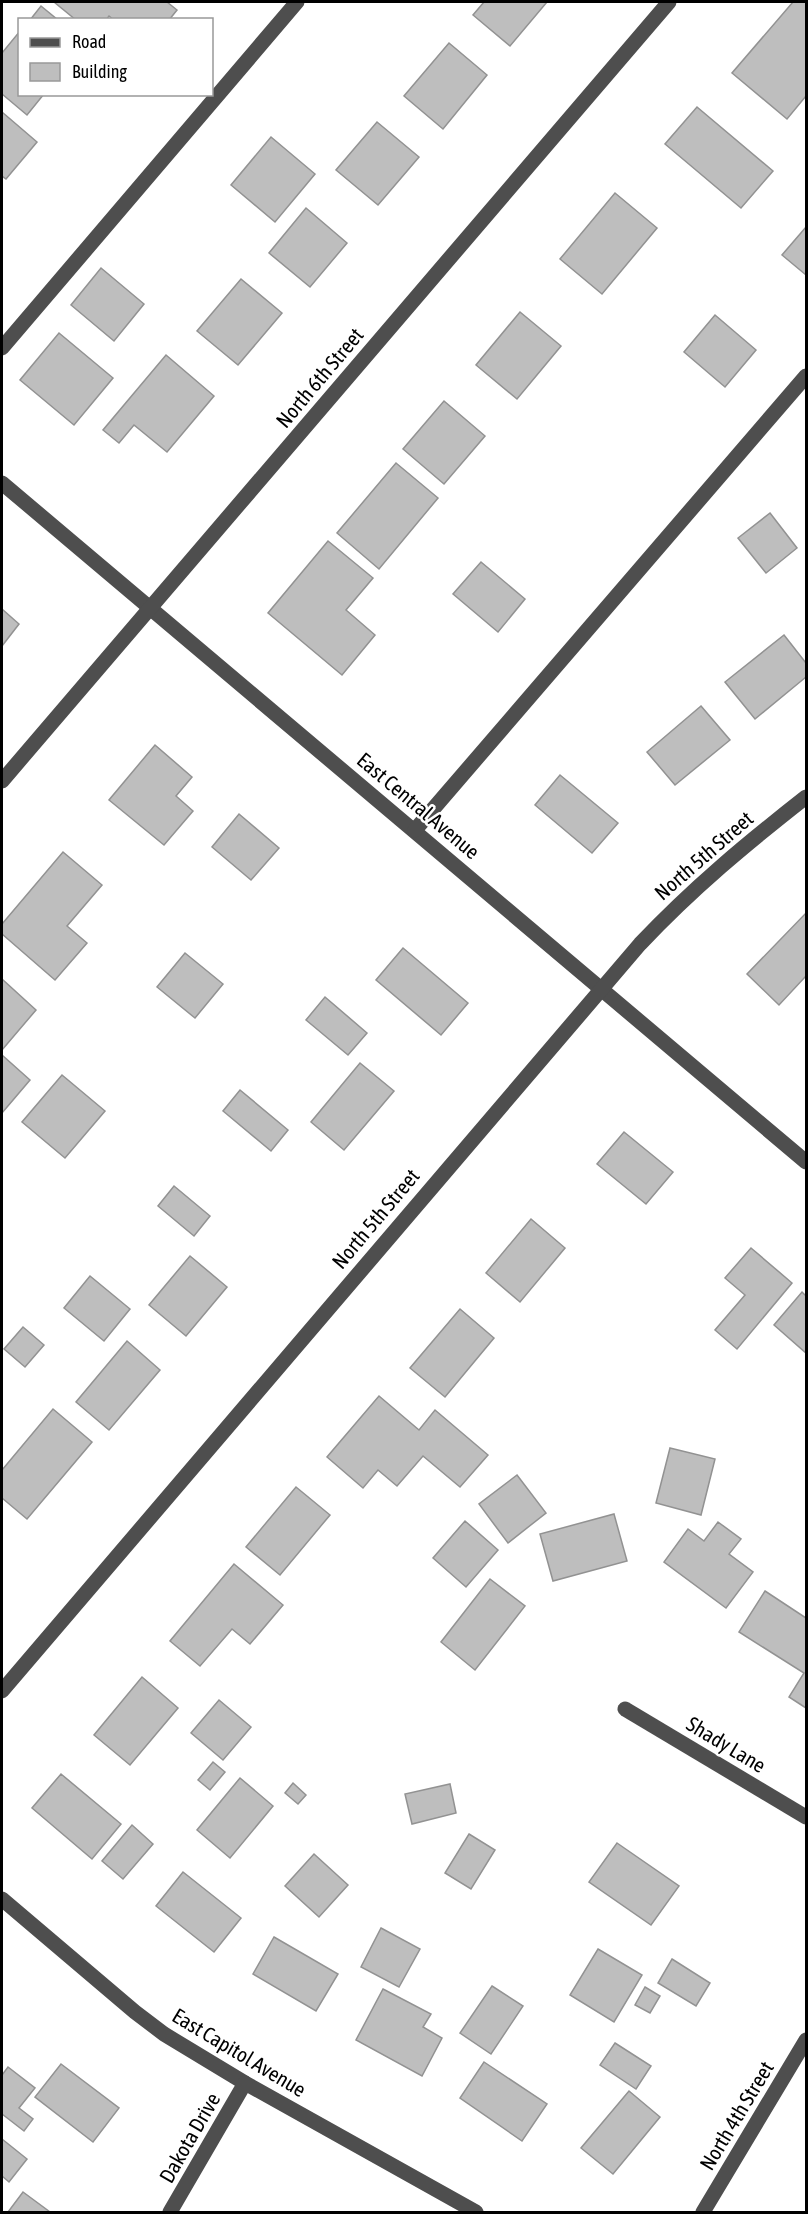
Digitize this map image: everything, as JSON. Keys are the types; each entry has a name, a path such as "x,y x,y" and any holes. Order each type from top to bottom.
{"street":[{"path":"2,348 297,2"},
{"name":"North 6th Street","path":"2,782 669,2"},
{"path":"415,830 807,375"},
{"name":"East Central Avenue","path":"2,483 807,1162"},
{"name":"North 5th Street","path":"2,1691 600,989 677,904 717,868 806,799"},
{"name":"Shady Lane","path":"624,1709 807,1817"},
{"name":"East Capitol Avenue","path":"2,1899 142,2018 198,2057 476,2212"},
{"name":"North 4th Street","path":"703,2212 807,2040"},
{"name":"Dakota Drive","path":"170,2212 245,2084"}],"building":[{"path":"54,2 167,2 177,10 171,18 112,18 109,16 108,18 74,18"},
{"path":"484,2 547,2 510,46 473,15"},
{"path":"793,2 806,2 806,96 787,119 732,73"},
{"path":"41,6 56,18 32,18"},
{"path":"18,33 18,96 42,96 27,115 2,94 2,53"},
{"path":"449,43 487,75 443,129 404,96"},
{"path":"697,107 773,171 741,208 665,144"},
{"path":"2,112 37,142 6,179 2,176"},
{"path":"377,122 419,157 378,205 336,170"},
{"path":"271,137 315,174 275,222 231,185"},
{"path":"615,193 657,228 602,294 560,259"},
{"path":"306,208 347,243 310,287 269,253"},
{"path":"806,227 806,275 782,255"},
{"path":"101,268 144,304 114,341 71,305"},
{"path":"241,279 282,313 238,365 197,331"},
{"path":"520,312 561,346 517,399 476,365"},
{"path":"715,315 756,350 725,387 684,352"},
{"path":"59,333 113,378 74,425 20,380"},
{"path":"166,355 214,396 167,452 134,425 119,443 103,430"},
{"path":"444,401 485,436 444,484 403,449"},
{"path":"396,463 438,498 379,569 337,533"},
{"path":"770,513 797,548 766,573 738,538"},
{"path":"328,541 373,578 346,610 375,635 342,675 268,613"},
{"path":"481,562 525,599 498,632 453,594"},
{"path":"2,609 19,624 2,646"},
{"path":"784,635 806,663 806,677 755,719 725,682"},
{"path":"701,706 730,740 675,785 647,752"},
{"path":"155,745 192,777 176,796 193,811 164,845 109,800"},
{"path":"560,775 618,823 592,853 535,805"},
{"path":"239,814 279,848 251,880 212,847"},
{"path":"63,852 102,885 67,926 87,943 55,980 2,934 2,924"},
{"path":"806,913 806,976 779,1005 747,974"},
{"path":"403,948 468,1003 441,1035 376,980"},
{"path":"185,953 223,984 195,1018 157,987"},
{"path":"2,979 36,1010 2,1050"},
{"path":"325,997 367,1033 348,1055 306,1020"},
{"path":"2,1055 30,1080 2,1113"},
{"path":"360,1063 394,1091 344,1150 311,1122"},
{"path":"62,1075 105,1111 65,1158 22,1122"},
{"path":"240,1090 288,1130 271,1151 223,1111"},
{"path":"624,1132 673,1172 646,1204 597,1164"},
{"path":"174,1186 210,1216 194,1236 158,1206"},
{"path":"531,1219 565,1248 520,1302 486,1273"},
{"path":"751,1248 792,1283 737,1349 715,1330 745,1295 725,1278"},
{"path":"190,1256 227,1287 186,1336 149,1305"},
{"path":"90,1276 130,1309 104,1341 64,1308"},
{"path":"802,1292 806,1296 806,1353 774,1325"},
{"path":"460,1309 494,1338 445,1397 410,1368"},
{"path":"23,1327 44,1345 25,1367 4,1349"},
{"path":"127,1341 160,1370 109,1430 76,1402"},
{"path":"379,1396 419,1430 435,1410 488,1455 460,1487 423,1456 397,1486 378,1470 363,1488 327,1457"},
{"path":"53,1409 92,1442 27,1519 2,1498 2,1470"},
{"path":"670,1448 715,1459 701,1515 656,1503"},
{"path":"517,1475 546,1513 508,1543 479,1504"},
{"path":"296,1487 330,1515 280,1575 246,1547"},
{"path":"614,1514 627,1561 553,1581 540,1534"},
{"path":"465,1521 498,1550 466,1587 433,1558"},
{"path":"718,1522 741,1539 729,1554 753,1572 726,1608 664,1562 688,1529 704,1541"},
{"path":"234,1564 283,1605 250,1644 232,1629 200,1666 170,1641"},
{"path":"490,1579 525,1606 475,1670 441,1642"},
{"path":"765,1591 806,1618 806,1708 789,1697 804,1673 739,1632"},
{"path":"142,1677 178,1708 130,1765 94,1735"},
{"path":"219,1700 251,1727 223,1760 191,1733"},
{"path":"213,1762 225,1772 210,1790 198,1780"},
{"path":"61,1774 121,1824 92,1859 32,1808"},
{"path":"240,1778 273,1806 230,1858 197,1830"},
{"path":"293,1783 306,1795 298,1804 285,1793"},
{"path":"450,1784 456,1813 412,1824 405,1794"},
{"path":"132,1825 153,1844 123,1879 102,1861"},
{"path":"469,1834 495,1850 471,1889 445,1873"},
{"path":"617,1843 679,1886 651,1925 589,1882"},
{"path":"314,1854 348,1885 319,1917 285,1886"},
{"path":"183,1872 241,1918 214,1952 156,1906"},
{"path":"381,1928 420,1949 399,1987 361,1967"},
{"path":"274,1937 338,1974 316,2011 253,1974"},
{"path":"598,1949 642,1975 614,2022 570,1995"},
{"path":"672,1959 710,1983 696,2006 658,1983"},
{"path":"492,1986 523,2006 491,2054 460,2033"},
{"path":"645,1987 660,1996 650,2013 635,2005"},
{"path":"383,1989 431,2014 423,2027 442,2038 422,2076 356,2040"},
{"path":"615,2043 651,2066 636,2089 600,2065"},
{"path":"484,2062 547,2104 522,2141 460,2098"},
{"path":"61,2064 119,2108 93,2142 35,2097"},
{"path":"8,2067 35,2088 19,2108 33,2119 24,2131 2,2114 2,2075"},
{"path":"629,2091 660,2117 613,2174 581,2148"},
{"path":"2,2139 27,2159 9,2182 2,2176"},
{"path":"23,2192 50,2212 8,2212"}]}
